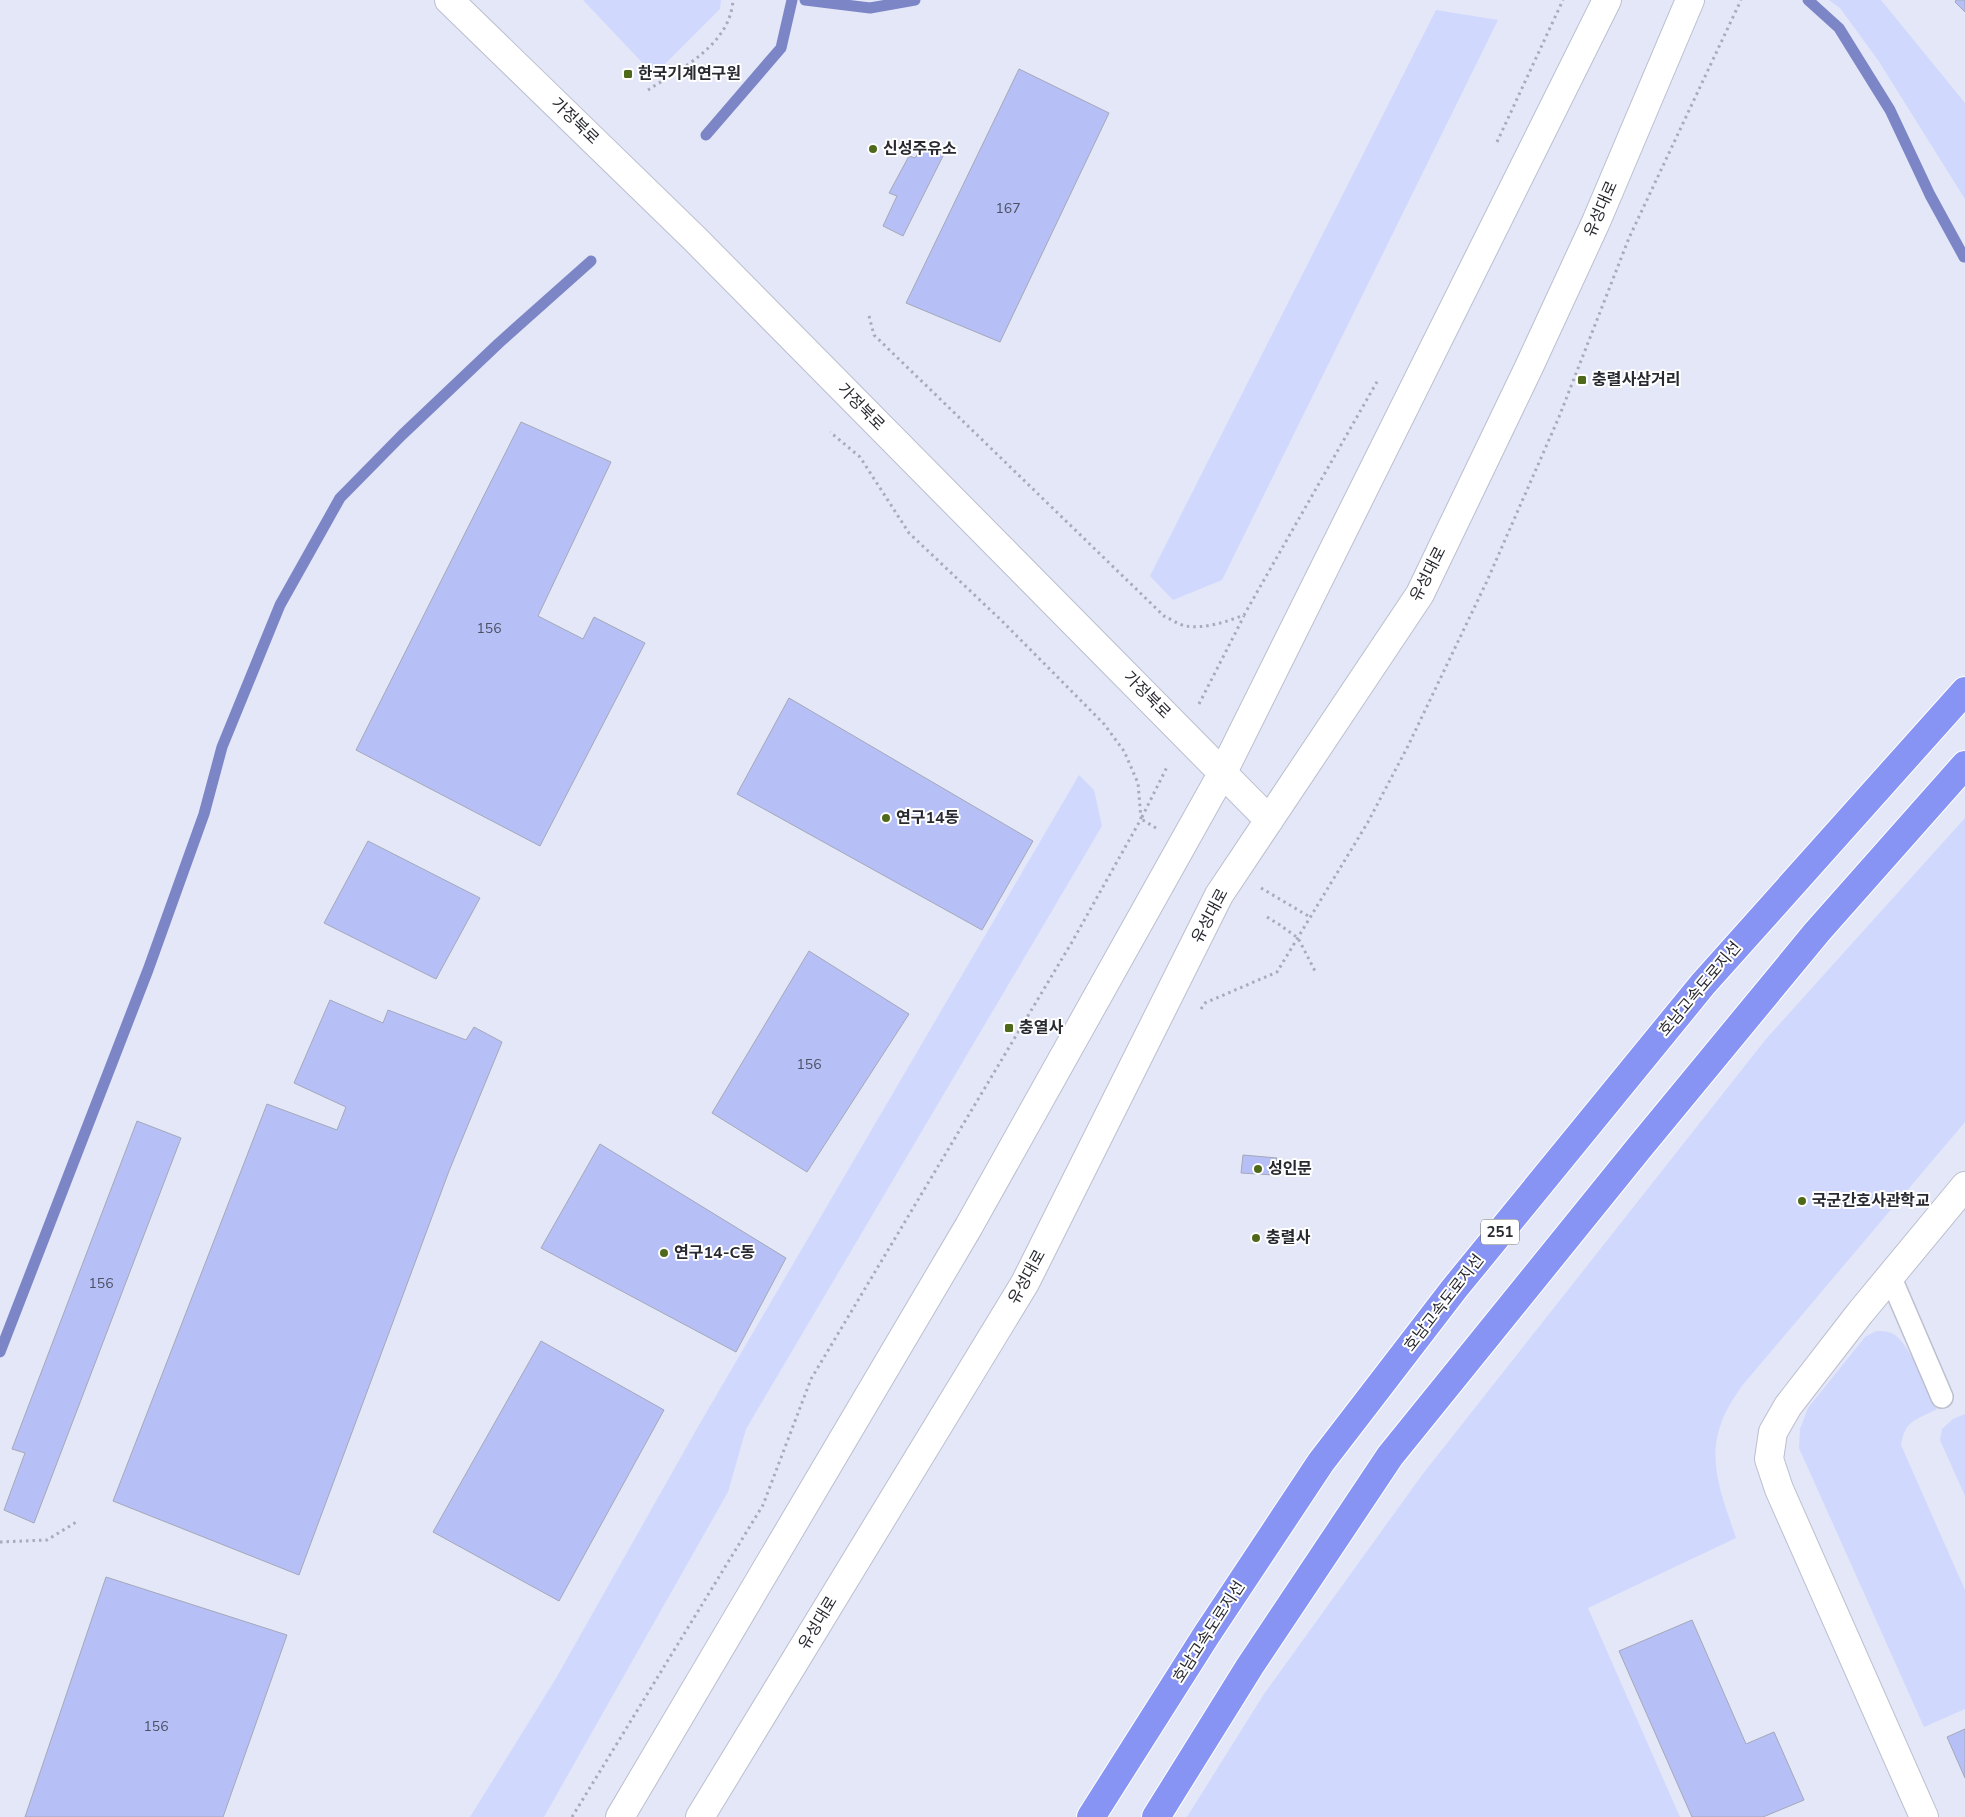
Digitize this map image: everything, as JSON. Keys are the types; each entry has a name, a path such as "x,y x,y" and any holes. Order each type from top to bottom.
{"highway":[{"name":"호남고속도로지선","path":"1091,1817 1207,1634 1321,1462 1448,1297 1703,984 1965,691"},
{"path":"1156,1817 1250,1666 1390,1456 1639,1148 1817,932 1965,764"}],"main road":[{"name":"가정북로","path":"449,0 688,233 1269,820"},
{"path":"620,1817 969,1226 1223,772 1607,0"},
{"name":"유성대로","path":"700,1817 1025,1282 1219,895 1420,594 1596,222 1690,0"},
{"path":"1924,1817 1779,1489 1769,1459 1773,1432 1788,1406 1890,1276 1965,1186"}],"lane":[{"path":"1890,1276 1942,1396"}],"path":[{"path":"648,90 695,59 721,35 732,13 733,0"},
{"path":"1496,144 1564,0"},
{"path":"1205,1002 1276,972 1368,822 1408,746 1487,581 1559,417 1629,238 1741,0"},
{"path":"869,316 874,335 1164,616 1184,626 1204,626 1225,622 1244,615 1380,378"},
{"path":"572,1817 763,1505 811,1379 1072,942 1140,819 1138,783 1124,751 1104,724 1002,621 909,533 860,457 830,432"},
{"path":"1267,918 1298,938 1315,971"},
{"path":"0,1542 47,1540 78,1521"}],"shaded area":[{"path":"583,0 721,0 720,9 654,75"},
{"path":"1829,0 1881,0 1965,103 1965,199 1878,60 1840,8"},
{"path":"1436,10 1498,20 1222,580 1173,600 1150,576"},
{"path":"1079,775 1094,790 1102,826 746,1429 728,1492 544,1817 470,1817 555,1680 699,1425"},
{"name":"국군간호사관학교","path":"1965,818 1965,1122 1741,1387 1728,1408 1717,1436 1716,1465 1718,1480 1736,1538 1588,1608 1680,1817 1187,1817 1264,1694 1422,1475 1766,1039"},
{"path":"1876,1331 1884,1331 1895,1335 1901,1341 1913,1359 1937,1409 1917,1419 1905,1430 1901,1445 1965,1590 1965,1709 1924,1727 1799,1448 1800,1429 1808,1408 1865,1337"},
{"path":"1965,1414 1965,1496 1940,1440 1942,1429 1953,1419"}],"building":[{"path":"1956,0 1965,0 1965,12 1955,2"},
{"path":"1019,69 1109,113 1000,342 906,303"},
{"path":"923,145 944,154 903,236 883,226 897,196 889,193 909,156 915,158"},
{"path":"521,422 611,462 538,616 583,639 594,617 645,643 540,846 356,750"},
{"name":"연구14동","path":"789,698 1033,841 982,930 737,794"},
{"path":"368,841 480,898 436,979 324,923"},
{"path":"809,951 909,1014 807,1172 712,1113"},
{"path":"330,1000 383,1023 388,1010 466,1040 474,1027 502,1042 449,1171 299,1575 113,1501 267,1104 337,1130 346,1107 294,1083"},
{"path":"137,1121 181,1138 34,1523 4,1510 25,1453 12,1449"},
{"name":"연구14-C동","path":"600,1144 786,1258 736,1352 541,1248"},
{"name":"성인문","path":"1243,1155 1277,1158 1274,1175 1241,1173"},
{"path":"541,1341 664,1410 559,1601 433,1532"},
{"path":"106,1577 287,1635 223,1817 25,1817"},
{"path":"1692,1620 1746,1744 1774,1732 1804,1800 1763,1817 1692,1817 1619,1651"},
{"path":"1965,1729 1965,1778 1947,1737"}],"waterway":[{"path":"706,135 781,48 792,0"},
{"path":"805,0 870,8 915,0"},
{"path":"1808,0 1839,28 1890,110 1930,195 1964,257"},
{"path":"0,1352 148,970 204,814 222,747 280,605 340,498 402,435 499,343 591,261"}],"place":[{"name":"한국기계연구원","path":"628,74"},
{"name":"신성주유소","path":"873,149"},
{"name":"충렬사삼거리","path":"1582,380"},
{"name":"연구14동","path":"886,818"},
{"name":"충열사","path":"1009,1028"},
{"name":"성인문","path":"1258,1169"},
{"name":"국군간호사관학교","path":"1802,1201"},
{"name":"충렬사","path":"1256,1238"},
{"name":"연구14-C동","path":"664,1253"}]}
